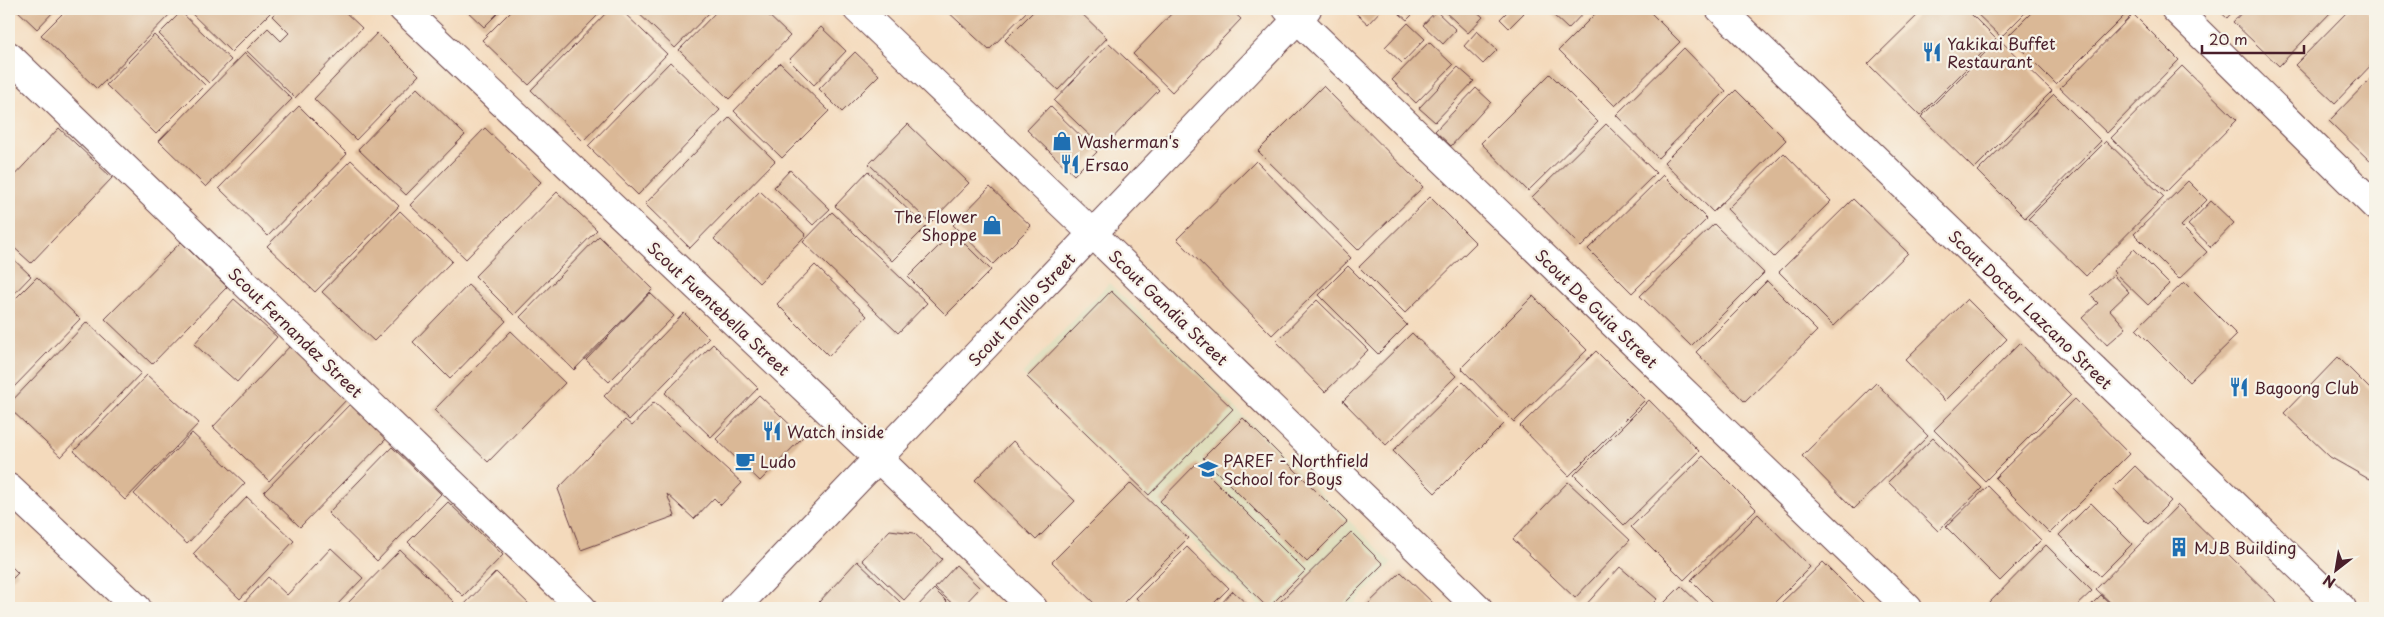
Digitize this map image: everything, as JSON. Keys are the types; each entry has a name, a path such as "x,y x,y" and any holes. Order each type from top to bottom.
{"street":[{"name":"Scout Fuentebella Street","path":"403,9 879,459 1033,608"},
{"name":"Scout Gandia Street","path":"857,9 1093,234 1478,608"},
{"name":"Scout Doctor Lazcano Street","path":"1720,9 2342,608"},
{"path":"2175,9 2375,206"},
{"name":"Scout Torillo Street","path":"735,608 1093,234 1297,12"},
{"name":"Scout De Guia Street","path":"1297,12 1908,608"},
{"name":"Scout Fernandez Street","path":"9,56 582,608"},
{"path":"9,488 137,608"}],"shaded area":[{"name":"PAREF - Northfield School for Boys","path":"1109,283 1392,563 1351,608 1261,608 1022,374"}],"building":[{"path":"16,9 56,9 37,29"},
{"path":"67,9 174,10 97,89 41,35"},
{"path":"187,9 274,9 231,52"},
{"path":"279,9 342,9 362,28 295,98 246,50 268,28 281,41 289,33 272,16"},
{"path":"465,9 502,9 484,27"},
{"path":"513,9 604,9 529,85 482,40"},
{"path":"610,9 620,9 667,54 583,141 531,90"},
{"path":"634,9 713,9 675,48"},
{"path":"719,9 762,9 790,36 729,99 679,50"},
{"path":"945,9 1029,9 989,50"},
{"path":"1036,9 1077,9 1107,38 1058,90 1005,40"},
{"path":"1176,9 1230,9 1241,19 1172,92 1133,54"},
{"path":"1351,9 1382,9 1368,24"},
{"path":"1394,9 1418,9 1407,20"},
{"path":"1446,9 1474,9 1483,17 1468,33 1444,11"},
{"path":"1510,9 1520,9 1524,13 1509,28 1500,19"},
{"path":"1557,9 1587,9 1568,29 1552,14"},
{"path":"1600,9 1647,9 1680,42 1615,106 1559,50"},
{"name":"Yakikai Buffet Restaurant","path":"1924,9 1966,9 1996,39 1920,115 1868,64"},
{"path":"1972,9 2029,9 2001,37"},
{"path":"2035,9 2127,9 2129,11 2056,84 2008,36"},
{"path":"2217,9 2235,9 2227,18"},
{"path":"2245,9 2334,9 2279,66 2233,22"},
{"path":"2350,9 2364,9 2375,19 2375,61 2335,103 2295,65"},
{"path":"1436,11 1456,30 1443,44 1423,25"},
{"path":"181,12 231,60 209,83 159,34"},
{"path":"2133,14 2179,60 2107,133 2060,88"},
{"path":"1408,23 1425,39 1402,63 1385,47"},
{"path":"821,27 846,51 814,85 789,60"},
{"path":"1477,31 1497,50 1483,64 1464,46"},
{"path":"377,33 419,75 356,140 314,99"},
{"path":"154,35 205,85 156,134 106,85"},
{"path":"1999,39 2052,91 1974,169 1921,117"},
{"path":"1429,42 1453,65 1416,103 1392,80"},
{"path":"1109,43 1159,90 1103,148 1054,101"},
{"path":"1684,48 1726,91 1658,158 1616,115"},
{"path":"855,52 879,75 842,112 819,89"},
{"path":"245,53 292,99 206,187 159,141"},
{"path":"670,62 720,110 638,195 588,146"},
{"path":"780,63 829,111 782,158 734,111"},
{"path":"2182,66 2237,120 2166,192 2111,138"},
{"path":"1458,67 1474,81 1435,122 1419,108"},
{"path":"1550,74 1598,122 1528,191 1481,143"},
{"path":"2375,74 2375,166 2329,121"},
{"path":"1323,86 1423,187 1358,250 1258,151"},
{"path":"417,88 465,135 406,195 358,149"},
{"path":"1476,88 1491,102 1451,146 1435,131"},
{"path":"1736,90 1786,140 1713,212 1664,162"},
{"path":"2054,94 2101,141 2025,218 1978,171"},
{"path":"299,106 347,154 268,236 219,188"},
{"name":"Washerman's","path":"1050,106 1097,152 1074,175 1027,130"},
{"path":"730,117 775,161 690,248 645,204"},
{"path":"908,124 969,183 930,223 869,164"},
{"path":"1606,124 1656,173 1581,247 1532,197"},
{"path":"59,128 112,178 31,263 9,243 9,181"},
{"path":"485,128 541,182 466,259 410,205"},
{"path":"2106,141 2164,197 2086,276 2028,219"},
{"path":"1784,153 1831,201 1774,257 1727,209"},
{"path":"351,160 399,206 315,292 267,246"},
{"path":"1256,161 1351,258 1272,335 1177,239"},
{"path":"790,170 830,209 813,225 774,187"},
{"path":"868,171 926,227 892,261 835,206"},
{"path":"1663,175 1707,219 1632,293 1588,249"},
{"path":"2188,181 2207,200 2181,226 2207,252 2179,279 2134,234"},
{"name":"The Flower Shoppe","path":"990,187 1031,226 993,264 953,225"},
{"path":"760,191 806,235 759,283 714,239"},
{"path":"557,192 597,230 514,315 475,276"},
{"path":"1430,197 1476,243 1405,313 1359,267"},
{"path":"1853,199 1908,253 1833,326 1779,272"},
{"path":"2211,201 2234,223 2211,247 2188,225"},
{"path":"400,211 452,261 374,341 322,292"},
{"path":"832,212 927,303 898,333 803,242"},
{"path":"1714,224 1764,273 1691,346 1640,296"},
{"path":"953,232 991,270 946,315 908,277"},
{"path":"599,236 653,289 574,370 520,317"},
{"path":"181,242 227,287 152,364 105,319"},
{"path":"2134,249 2169,284 2148,305 2113,271"},
{"path":"9,255 31,276 9,299"},
{"path":"815,265 867,316 829,356 777,304"},
{"path":"1348,266 1407,325 1378,354 1319,295"},
{"path":"2113,275 2129,292 2110,310 2126,328 2107,345 2082,318 2098,303 2090,295"},
{"path":"37,277 80,319 13,388 9,384 9,305"},
{"path":"1767,281 1817,331 1745,402 1696,352"},
{"path":"2184,282 2237,335 2189,382 2136,329"},
{"path":"468,285 506,321 450,379 413,342"},
{"path":"1111,291 1233,409 1149,495 1027,377"},
{"path":"650,293 674,316 609,382 586,360"},
{"path":"1533,296 1587,350 1514,422 1461,368"},
{"path":"234,299 277,337 237,382 194,344"},
{"path":"1967,299 2007,339 1945,401 1905,360"},
{"path":"1317,300 1368,350 1325,392 1276,342"},
{"path":"684,313 709,338 629,420 604,396"},
{"path":"87,322 141,373 61,457 9,408 9,404"},
{"path":"511,331 565,383 488,462 434,410"},
{"path":"1412,333 1456,376 1386,445 1343,401"},
{"path":"2020,343 2071,395 1985,481 1934,430"},
{"path":"292,344 349,397 269,481 213,427"},
{"path":"713,344 758,388 711,437 665,393"},
{"path":"1596,351 1645,400 1569,476 1520,426"},
{"path":"2338,357 2375,394 2375,480 2367,478 2330,457 2284,413"},
{"path":"147,375 199,423 125,500 74,451"},
{"path":"1463,382 1504,424 1435,493 1393,451"},
{"path":"1876,383 1928,436 1854,509 1802,456"},
{"path":"759,395 803,437 760,481 716,439"},
{"path":"2075,399 2129,454 2050,533 1995,478"},
{"path":"1649,400 1699,451 1624,525 1574,475"},
{"path":"654,402 742,483 721,505 714,498 694,519 667,494 675,516 581,550 558,489 625,420 632,426"},
{"path":"351,403 387,438 300,527 264,492"},
{"path":"1243,418 1347,522 1307,562 1203,458"},
{"path":"192,433 245,483 187,544 134,494"},
{"path":"1933,438 1982,488 1938,531 1888,482"},
{"path":"1013,441 1075,501 1036,540 975,480"},
{"path":"392,447 441,494 377,561 328,513"},
{"path":"1703,456 1756,509 1684,580 1631,527"},
{"path":"1197,463 1305,571 1268,608 1160,501"},
{"path":"2135,466 2171,501 2148,524 2113,488"},
{"path":"1568,482 1630,540 1575,598 1513,539"},
{"path":"1131,483 1188,538 1118,608 1099,608 1052,562"},
{"path":"1988,486 2041,540 2000,581 1946,527"},
{"path":"247,497 294,541 240,599 193,554"},
{"path":"448,502 503,555 463,596 408,542"},
{"path":"2091,503 2132,544 2100,576 2059,535"},
{"name":"MJB Building","path":"2178,505 2283,608 2116,608 2096,589"},
{"path":"1758,514 1810,567 1769,608 1719,608 1691,580"},
{"path":"890,530 914,533 942,559 904,600 862,560"},
{"path":"1351,532 1383,564 1339,608 1274,608"},
{"path":"2046,545 2092,591 2074,608 1984,608"},
{"path":"1187,547 1229,588 1209,608 1146,608 1136,598"},
{"path":"331,548 363,578 334,608 239,608 268,577 287,595"},
{"path":"400,550 454,602 448,608 343,608"},
{"path":"857,561 900,602 894,608 826,608 819,602"},
{"path":"1823,562 1869,608 1776,608"},
{"path":"9,564 18,573 9,582"},
{"path":"956,565 980,588 961,608 957,608 935,588"},
{"path":"1620,567 1657,599 1648,608 1583,608"},
{"path":"496,572 533,608 461,608"},
{"path":"1401,572 1438,608 1364,608"},
{"path":"1681,586 1704,608 1659,608"},
{"path":"934,589 953,608 916,608"},
{"path":"1233,591 1251,608 1217,608"},
{"path":"2101,595 2115,608 2088,608"}],"place":[{"name":"Yakikai Buffet Restaurant","path":"1932,52"},
{"name":"Washerman's","path":"1062,141"},
{"name":"Ersao","path":"1070,164"},
{"name":"The Flower Shoppe","path":"992,225"},
{"name":"Bagoong Club","path":"2239,387"},
{"name":"Watch inside","path":"772,431"},
{"name":"Ludo","path":"745,461"},
{"name":"PAREF - Northfield School for Boys","path":"1208,469"},
{"name":"MJB Building","path":"2179,547"}]}
